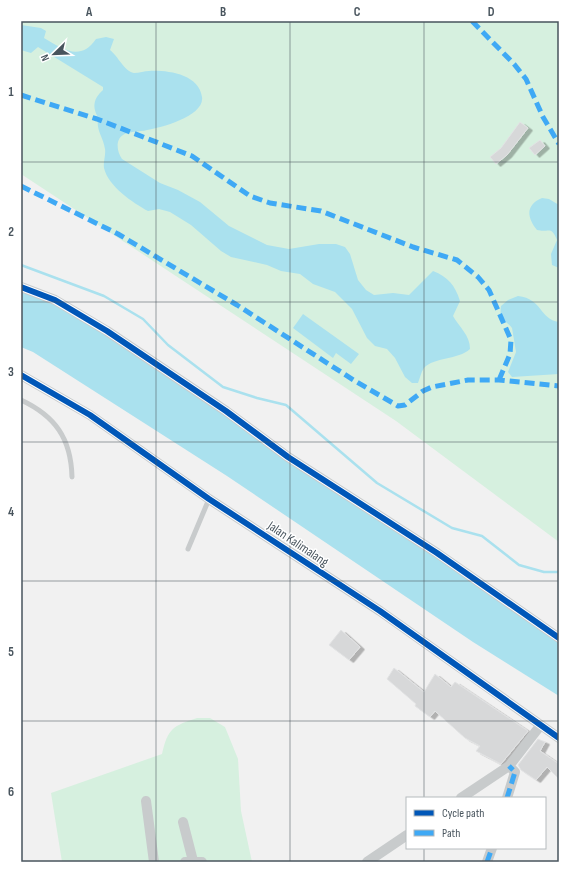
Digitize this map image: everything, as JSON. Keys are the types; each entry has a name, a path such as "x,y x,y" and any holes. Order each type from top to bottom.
{"street":[{"path":"21,287 55,300 107,331 226,411 288,457 437,553 559,638"},
{"name":"Jalan Kalimalang","path":"21,375 90,415 209,499 380,611 540,726 559,738"},
{"path":"464,797 510,766 540,726"},
{"path":"507,797 515,772 510,766"},
{"path":"146,801 154,862"},
{"path":"182,822 194,862"},
{"path":"367,862 406,836"},
{"path":"488,862 492,849"}],"lane":[{"path":"21,400 40,409 52,420 68,446 72,464 72,477"},
{"path":"188,549 209,499"}],"green space":[{"path":"21,21 559,21 559,542 396,421 21,174"},
{"path":"197,718 210,718 225,727 238,759 241,811 252,862 62,862 51,793 162,754 169,733 182,723"}],"water":[{"path":"21,25 41,28 46,31 44,38 71,51 78,52 84,50 96,39 106,37 114,39 110,50 130,72 164,71 189,78 200,89 202,97 201,104 197,110 181,120 171,124 123,135 120,137 118,143 119,153 122,159 160,183 178,190 200,202 229,226 267,245 289,249 319,244 336,244 345,247 350,254 358,280 366,290 374,295 393,293 409,295 433,271 438,273 450,282 458,295 460,301 453,316 466,335 470,344 470,349 465,353 428,364 421,373 418,383 412,383 405,377 395,358 387,349 375,346 367,338 352,309 335,292 313,284 300,274 281,271 267,265 231,257 221,251 191,225 170,212 159,209 148,211 129,199 110,181 104,168 105,149 99,130 98,117 94,105 96,99 103,90 103,87 38,47 31,53 21,50"},
{"path":"542,198 549,199 559,205 559,268 552,265 551,254 557,240 555,235 549,230 537,230 531,221 529,212 530,208 536,201"},
{"path":"21,287 55,300 559,638 559,696 473,642 227,476 33,352 21,347"},
{"path":"518,296 532,301 548,317 559,322 559,374 512,377 508,372 516,352 512,328 501,317 501,306 508,300"},
{"path":"303,314 359,354 351,364 336,353 333,358 293,328"}],"building":[{"path":"520,122 528,128 507,155 496,164 490,157 501,148"},
{"path":"540,140 545,146 535,155 529,148"},
{"path":"341,630 360,647 349,660 329,645"},
{"path":"394,668 424,692 435,674 451,687 455,682 528,731 501,764 476,751 480,746 465,738 435,711 430,717 415,706 416,704 387,679"},
{"path":"538,739 545,742 540,751 559,764 559,779 547,767 536,780 521,770 518,765"}],"waterway":[{"path":"21,265 104,296 143,319 168,345 223,387 257,398 286,405 377,483 452,528 482,536 519,565 544,572 559,572"}],"marked path":[{"path":"472,21 514,64 526,79 543,117 559,144"},
{"path":"21,95 97,119 192,156 250,196 270,203 321,211 413,247 457,260 478,277 489,290 511,340 510,354 499,380"},
{"path":"21,186 118,234 237,305 355,381 398,406 405,405 423,391 432,387 468,380 499,380 559,386"},
{"path":"507,797 515,772 509,766"},
{"path":"487,862 492,849"}],"cycle path":[{"path":"21,287 55,300 107,331 226,411 288,457 437,553 559,638"},
{"path":"21,375 90,415 209,499 380,611 559,738"}]}
